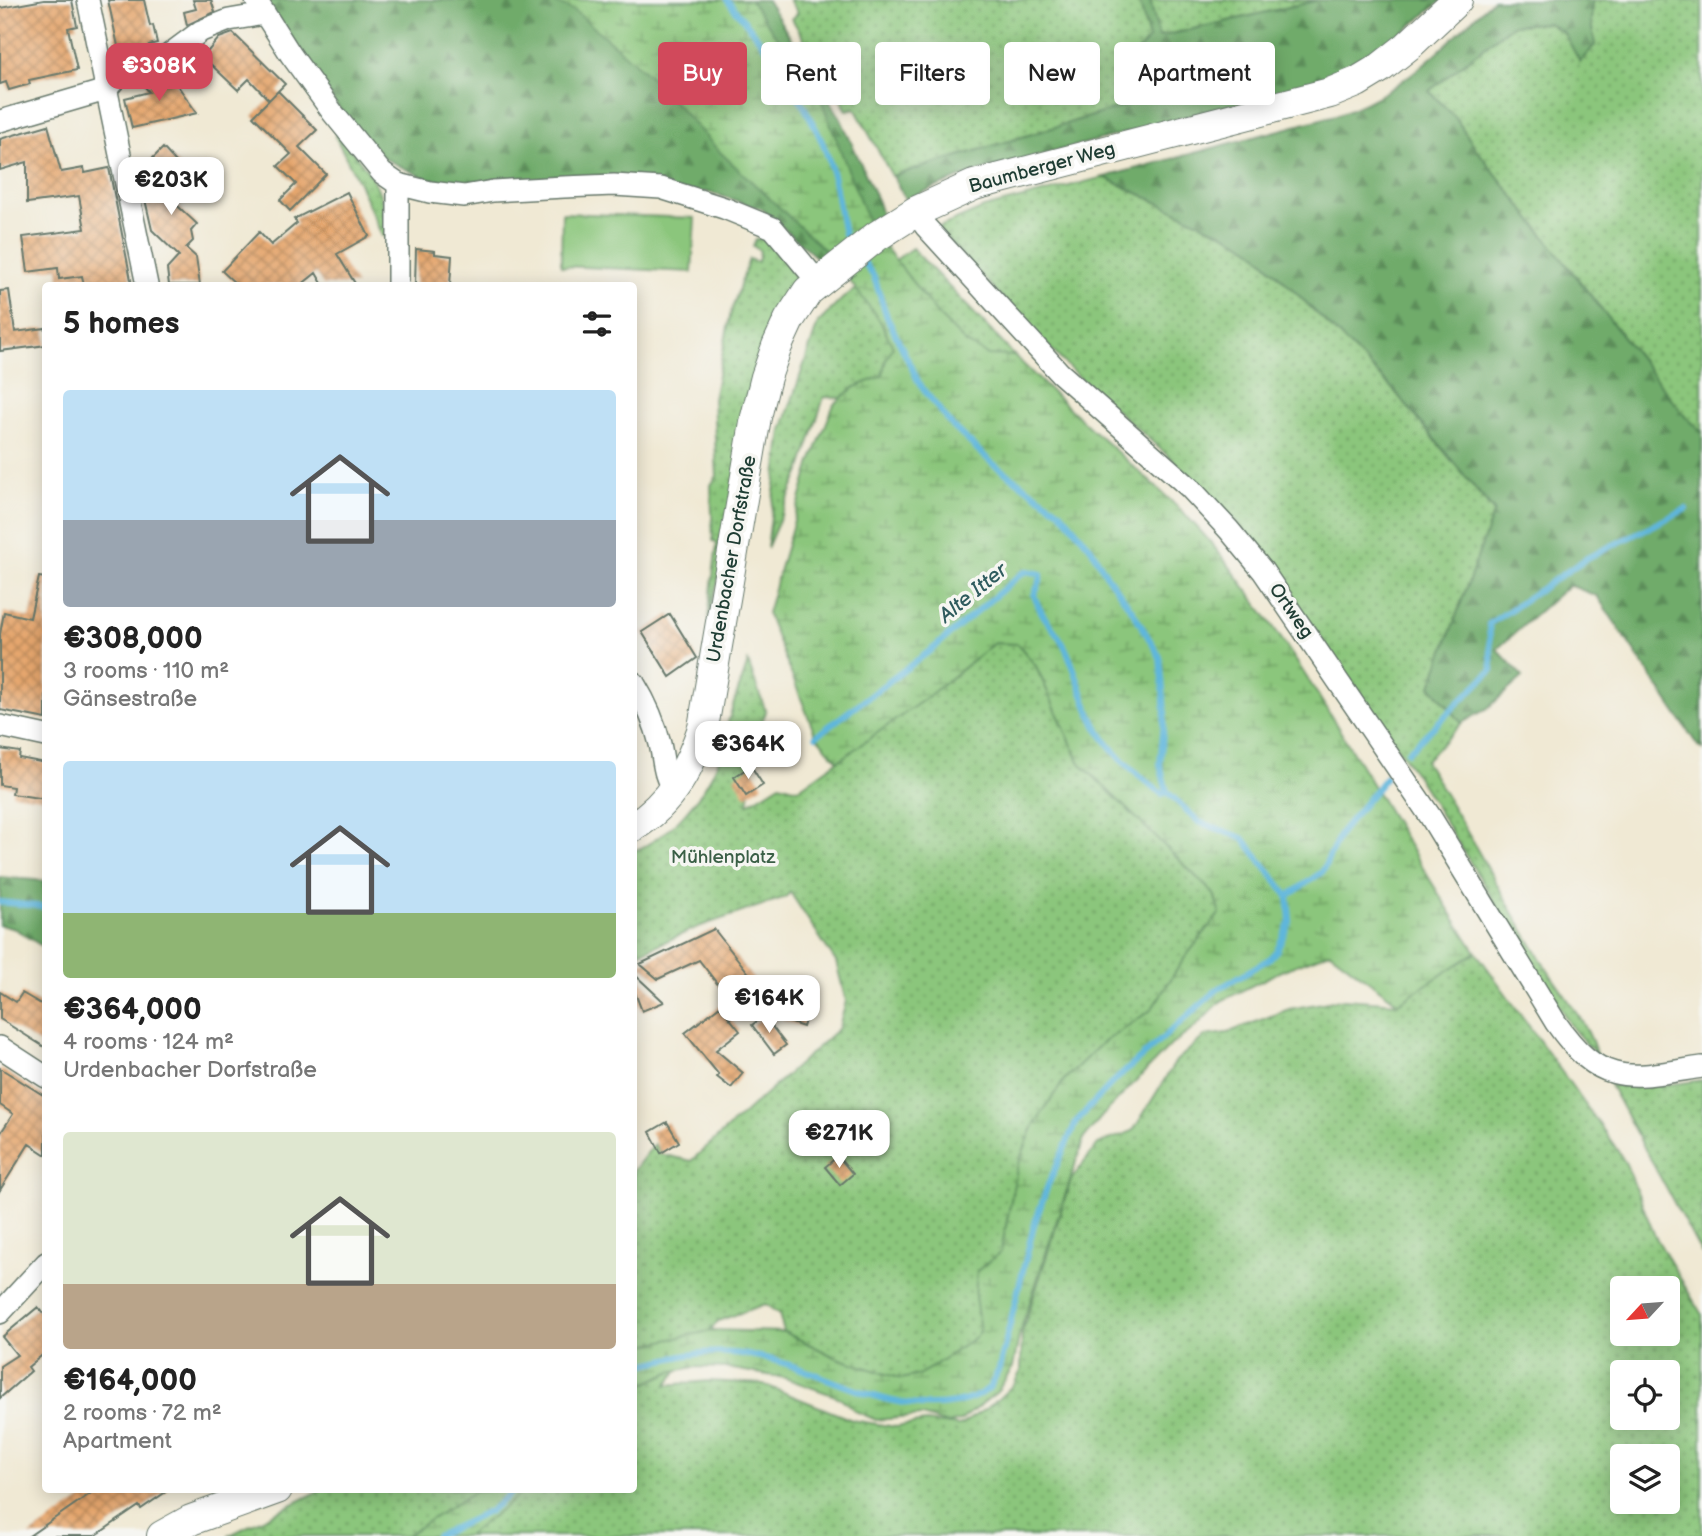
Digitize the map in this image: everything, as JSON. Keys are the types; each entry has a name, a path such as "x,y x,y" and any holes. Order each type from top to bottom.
{"street":[{"path":"88,0 146,282"},
{"name":"Baumberger Weg","path":"825,276 877,236 915,212 958,190 1330,93 1380,68 1457,0"},
{"path":"0,121 106,90 118,76 162,60 201,31 260,7 333,113 382,173 397,184 464,196 494,191 614,185 661,188 724,208 773,228 825,276"},
{"path":"397,184 398,282"},
{"name":"Ortweg","path":"915,212 926,228 1060,373 1190,488 1262,570 1430,817 1574,1048 1605,1072 1624,1075 1654,1075 1702,1068"},
{"name":"Urdenbacher Dorfstraße","path":"637,824 656,810 674,790 685,773 703,728 756,417 766,377 789,320 808,291 825,276"},
{"path":"637,689 659,741 666,780 674,790"},
{"path":"0,726 42,735"},
{"path":"0,1047 42,1074"},
{"path":"0,1313 42,1268"},
{"path":"162,1536 191,1520 266,1493"}],"green space":[{"path":"259,0 767,0 793,42 761,42 761,105 833,105 878,202 884,222 826,266 762,209 709,192 463,189 425,178 385,159 358,134"},
{"path":"549,0 750,0 780,42 761,42 761,105 823,105 870,227 938,315 966,343 988,355 1015,356 1177,507 1211,543 1283,642 1476,952 1398,1003 1330,952 1281,971 1221,1001 1193,1029 1171,1045 1084,1138 1020,1332 1013,1367 997,1392 960,1421 948,1424 922,1416 876,1420 855,1411 841,1398 785,1378 727,1368 694,1367 670,1372 637,1388 637,1348 714,1330 784,1332 837,1358 901,1379 916,1376 932,1367 977,1336 980,1331 975,1297 977,1271 1001,1252 1018,1164 1034,1125 1065,1079 1100,1045 1151,1010 1184,959 1220,913 1214,894 1080,763 1036,666 1018,644 994,643 926,698 838,761 816,736 767,613 811,462 834,404 855,387 882,376 886,359 893,347 880,321 830,255 720,152 677,105 747,105 747,42 658,42 658,85 575,11"},
{"path":"789,0 1139,0 1149,39 1146,42 1114,42 1114,105 1129,105 892,176 855,108 847,110 844,105 861,105 861,42 806,42 792,19 798,13"},
{"path":"1139,0 1150,0 1159,37 1319,0 1443,0 1352,73 1275,93 1275,42 1146,42 1149,39"},
{"path":"1150,0 1319,0 1158,37"},
{"path":"1493,0 1592,0 1591,23 1595,45 1580,62 1564,33 1548,23 1512,25 1429,91 1455,117 1474,146 1685,416 1702,432 1702,749 1597,596 1569,585 1497,649 1523,677 1488,708 1462,723 1431,686 1494,511 1393,389 1254,251 1239,241 1104,177 1336,115 1357,107 1404,80"},
{"path":"1592,0 1702,0 1702,432 1685,416 1474,146 1455,117 1429,91 1512,25 1548,23 1564,33 1595,45 1591,23"},
{"path":"1128,105 1231,105 970,174 905,199 893,176"},
{"path":"337,134 367,169 379,191 388,236 382,236 335,136"},
{"path":"1104,177 1239,241 1254,251 1393,389 1494,512 1431,686 1462,723 1425,761 1530,941 1589,1034 1596,1055 1573,1029 1415,773 1271,566 1237,522 1195,480 1067,366 937,228 984,208"},
{"path":"562,213 695,218 692,272 561,266"},
{"path":"756,239 772,240 787,258 797,284 708,618 717,542 713,541 711,485 717,476 713,399 731,312 749,259 758,262 760,251 753,246"},
{"path":"912,248 1015,356 974,405 824,397 801,469 767,548 782,430 818,323 843,298"},
{"name":"Mühlenplatz","path":"994,643 1018,644 1036,666 1080,763 1214,894 1220,913 1184,959 1151,1010 1100,1045 1065,1079 1034,1125 1018,1164 1001,1252 978,1336 916,1376 901,1379 837,1358 784,1332 779,1314 765,1304 718,1321 666,1385 709,1381 763,1384 852,1420 896,1427 925,1422 959,1426 994,1403 1014,1384 1021,1371 1022,1333 1071,1180 1098,1144 1133,1131 1176,1061 1205,1036 1227,1033 1289,1009 1344,999 1398,1003 1476,952 1626,1164 1655,1236 1679,1276 1610,1276 1610,1346 1680,1346 1680,1278 1702,1315 1702,1536 228,1536 315,1493 637,1493 637,1166 654,1144 660,1154 691,1161 839,1028 846,1001 836,962 790,892 786,897 701,926 637,954 637,849 672,826 694,802 712,776 748,662 766,712 748,754 754,763 748,804 780,784 798,789 926,698"},
{"path":"0,877 42,881 42,946 15,929 0,925"},
{"path":"1702,1080 1702,1254 1610,1085 1656,1086"},
{"path":"473,1493 522,1493 467,1536 405,1536"}],"building":[{"path":"44,0 72,0 77,26 68,28 77,70 29,80 30,84 9,90 6,82 0,84 0,8"},
{"path":"108,0 144,0 157,43 149,45 152,50 121,60"},
{"path":"193,0 211,0 215,12 187,25 184,12 196,9"},
{"path":"233,33 285,84 269,100 249,79 238,90 203,57 219,38"},
{"path":"168,72 197,113 132,128 125,98 149,92 145,87"},
{"path":"278,91 317,130 299,147 326,174 290,211 280,200 296,184 278,166 291,154 253,116"},
{"path":"48,125 61,172 84,168 85,173 109,168 131,282 83,282 82,276 59,279 58,268 28,272 23,237 85,229 79,196 27,203 27,162 0,170 0,139"},
{"path":"163,148 189,176 167,196 197,224 191,231 193,241 186,248 196,257 200,282 169,282 167,269 179,256 152,230 139,173 159,169 151,160"},
{"path":"347,192 369,236 337,254 354,282 321,282 316,273 305,282 234,282 222,271 259,232 271,245 297,223 294,219"},
{"path":"416,249 452,256 450,282 415,282"},
{"path":"9,290 15,332 42,329 42,346 0,351 0,291"},
{"path":"39,577 42,577 42,718 0,710 0,634 4,612 30,618"},
{"path":"670,614 697,658 670,677 642,632"},
{"path":"0,749 20,752 19,758 42,762 42,798 12,794 13,787 0,785"},
{"path":"751,766 763,785 746,796 734,777"},
{"path":"714,929 754,980 729,999 699,960 658,979 640,964"},
{"path":"637,977 664,1002 642,1011 637,998"},
{"path":"0,992 16,1002 22,993 42,1005 42,1045 0,1019"},
{"path":"791,999 810,1005 803,1027 783,1020"},
{"path":"720,1006 740,1031 716,1050 743,1073 731,1088 717,1077 719,1075 685,1033"},
{"path":"764,1016 786,1045 774,1054 752,1025"},
{"path":"0,1068 42,1094 42,1152 29,1144 0,1190 0,1134 13,1114 0,1105"},
{"path":"667,1122 679,1142 661,1153 650,1132"},
{"path":"838,1156 853,1174 840,1185 825,1167"},
{"path":"38,1307 42,1312 42,1355 28,1367 31,1371 0,1398 0,1366 17,1355 2,1337"},
{"path":"91,1493 164,1493 141,1509 139,1506 95,1536 29,1536"}],"waterway":[{"path":"727,0 780,69 814,125 830,166 844,234 853,246"},
{"path":"637,1366 682,1356 742,1354 784,1363 856,1390 904,1403 955,1403 985,1391 999,1369 1034,1225 1048,1185 1076,1122 1111,1084 1218,989 1269,959 1277,950 1290,921 1288,896 1243,838 1199,822 1167,792 1160,765 1165,712 1160,657 1132,610 1091,548 1061,512 992,463 953,427 920,385 887,317 874,277 861,258"},
{"path":"1408,752 1492,670 1489,624 1587,558 1686,509"},
{"name":"Alte Itter","path":"816,736 935,647 1021,574 1028,571 1041,574 1034,595 1037,604 1064,645 1087,707 1104,739 1131,768 1162,794 1167,792"},
{"path":"1288,896 1322,872 1341,832 1386,777"},
{"name":"Alte Itter","path":"0,902 42,907"},
{"path":"437,1536 490,1511 510,1493"}]}
